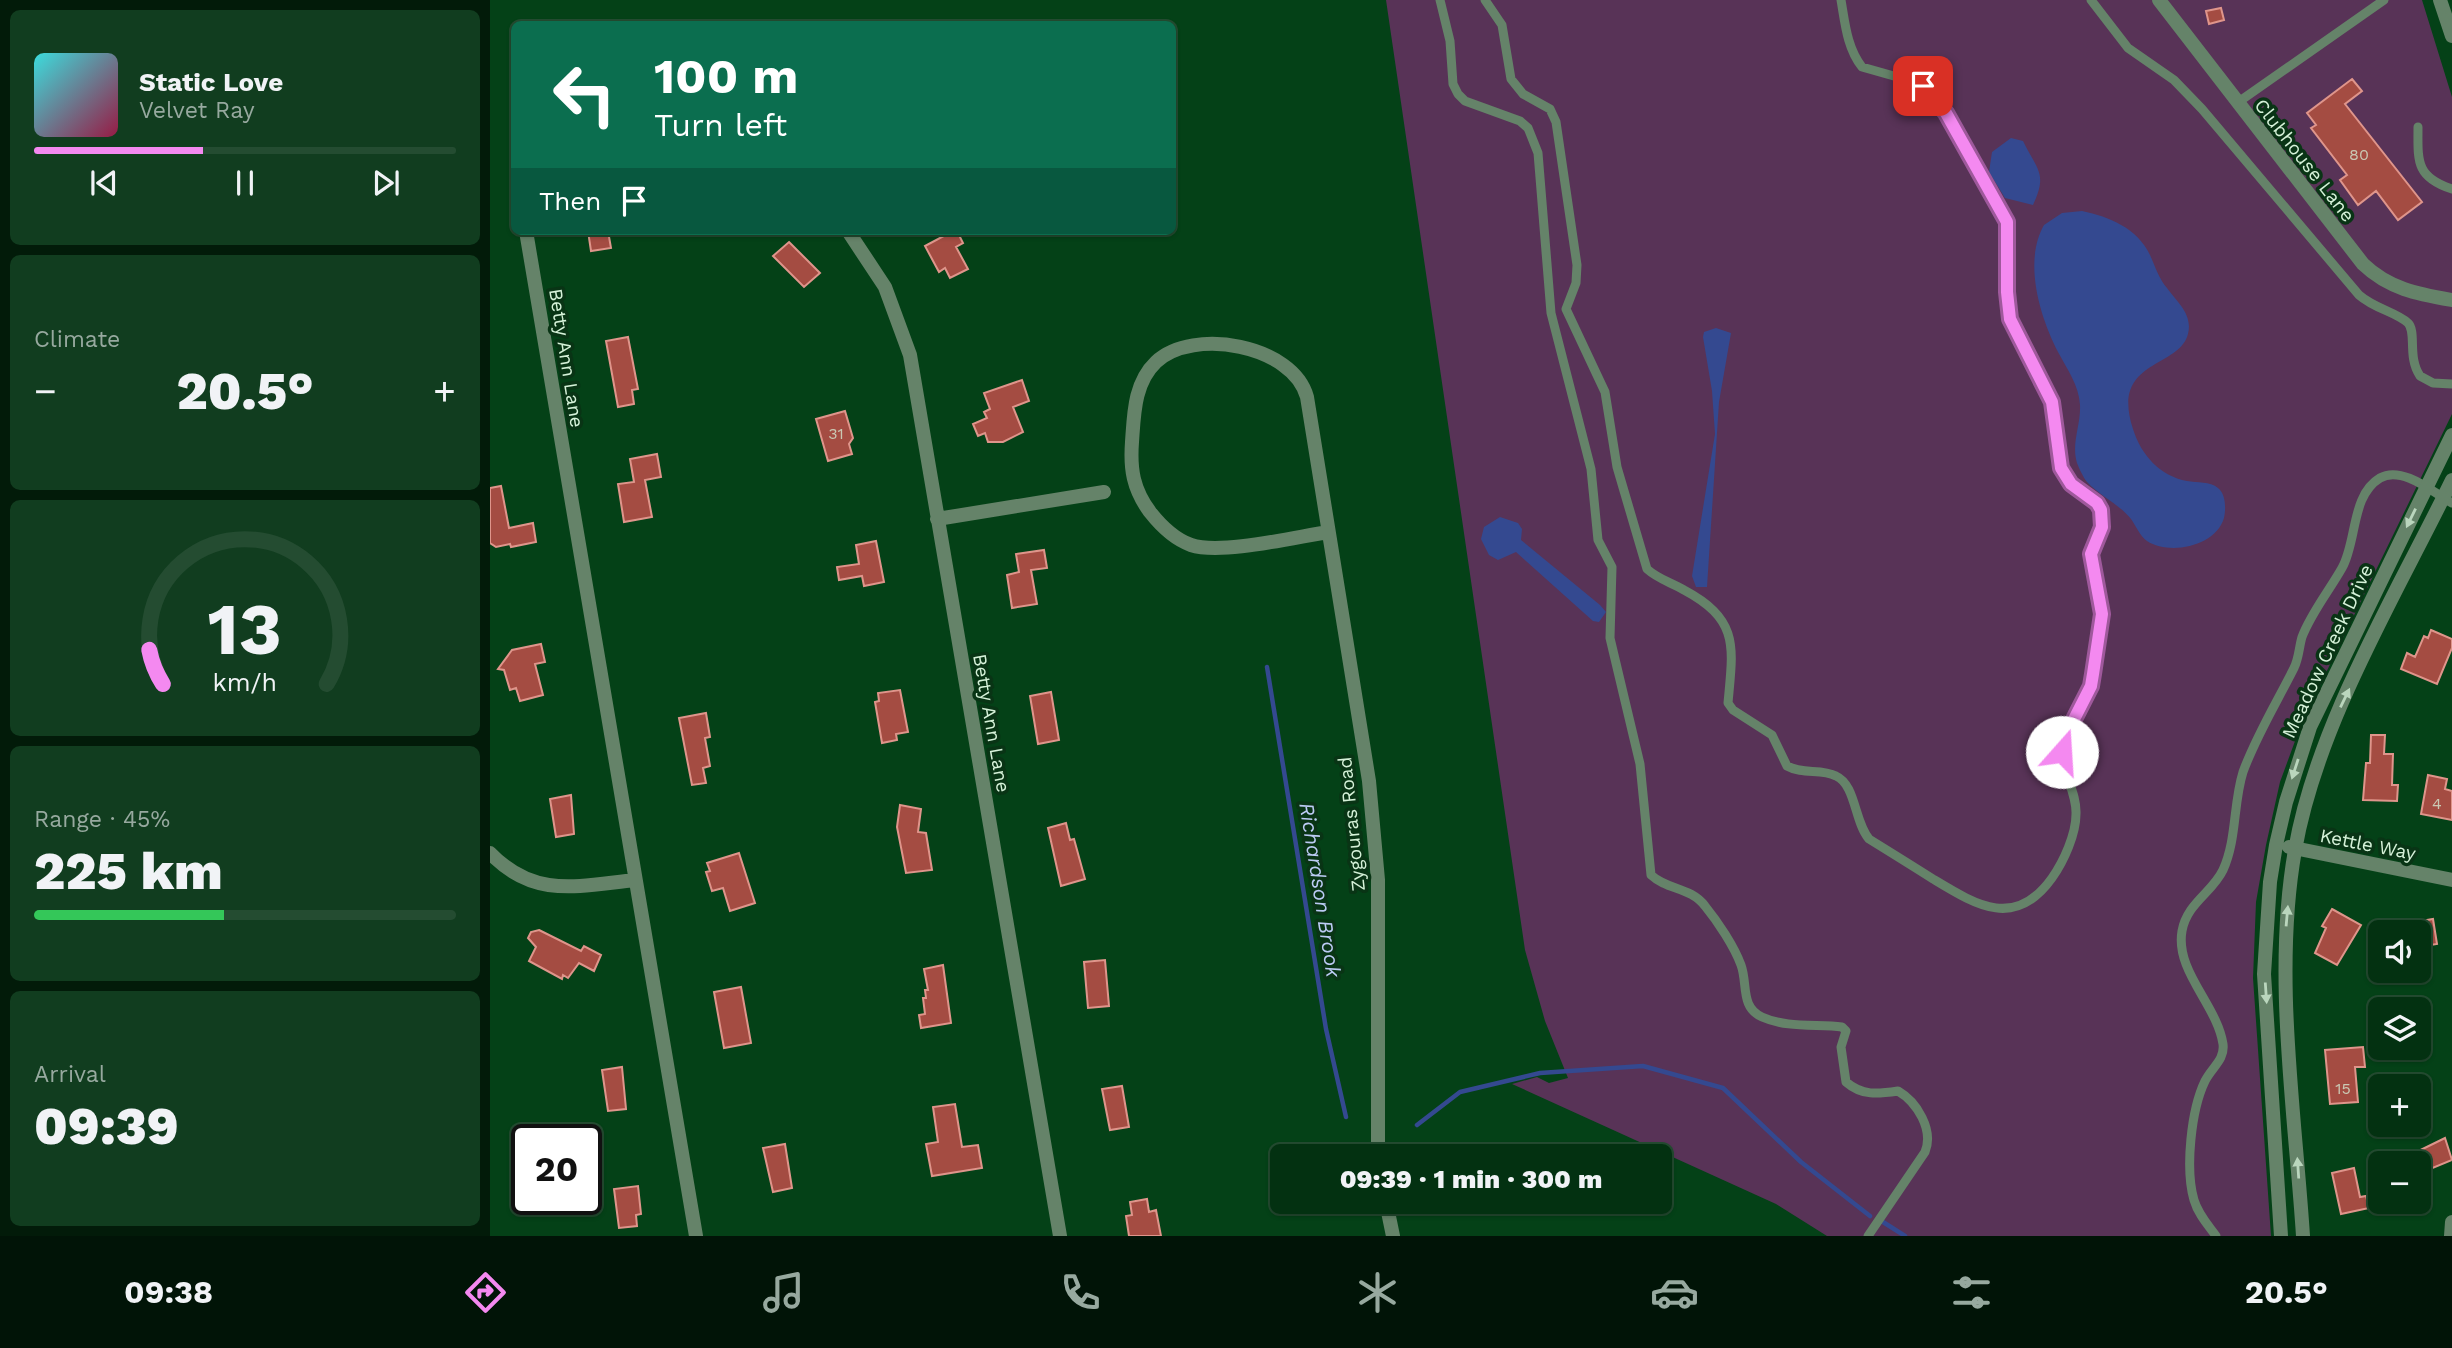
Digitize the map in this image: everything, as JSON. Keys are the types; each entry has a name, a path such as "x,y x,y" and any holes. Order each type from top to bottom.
{"street":[{"name":"Clubhouse Lane","path":"2159,0 2350,250 2376,276 2399,289 2452,300"},
{"path":"2440,0 2452,36"},
{"name":"Betty Ann Lane","path":"527,235 696,1236"},
{"name":"Betty Ann Lane","path":"851,235 885,287 910,355 1060,1236"},
{"name":"Zygouras Road","path":"1328,532 1209,549 1189,544 1170,533 1143,501 1131,473 1135,404 1144,379 1156,362 1184,348 1223,346 1264,353 1296,374 1307,397 1328,532 1377,855 1378,1144"},
{"name":"Meadow Creek Drive","path":"2281,1236 2265,949 2276,845 2286,802 2310,727 2452,435"},
{"name":"Meadow Creek Drive","path":"2303,1236 2285,942 2295,848 2313,778 2331,726 2406,575 2448,501 2452,480"},
{"path":"937,519 1104,492"},
{"path":"2388,566 2406,575"},
{"name":"Kettle Way","path":"2276,845 2452,880"},
{"path":"490,853 517,876 541,884 566,887 635,880"},
{"path":"2270,1062 2291,1060"},
{"path":"1388,1214 1393,1236"},
{"path":"2441,1236 2451,1236 2452,1222"}],"lane":[{"path":"1440,0 1450,41 1452,84 1458,94 1465,101 1520,121 1528,128 1538,153 1551,313 1591,469 1598,540 1612,567 1610,638 1640,764 1651,874 1665,886 1697,897 1705,906 1741,966 1746,997 1756,1013 1764,1018 1790,1023 1842,1027 1846,1031 1841,1047 1846,1082 1855,1090 1875,1094 1898,1091 1915,1106 1926,1126 1929,1143 1925,1152 1868,1236"},
{"path":"1485,0 1502,25 1511,79 1523,94 1550,108 1556,122 1577,265 1576,283 1566,309 1605,391 1617,467 1647,569 1657,579 1698,598 1724,621 1730,633 1734,656 1728,703 1733,710 1772,735 1787,766 1802,772 1835,775 1842,780 1851,793 1863,831 1869,839 1932,878 1980,907 2016,907 2039,895 2049,883 2061,862 2074,827 2075,802 2062,761 2062,752 2066,735 2091,686 2102,614 2091,554 2103,520 2097,503 2071,484 2061,468 2052,402 2010,319 2007,292 2007,222 1938,100 1915,82 1862,67 1856,60 1848,40 1841,0"},
{"path":"2091,0 2128,48 2174,80 2202,109 2359,295 2371,306 2409,323 2413,332 2411,355 2420,376 2433,383 2452,384"},
{"path":"2237,103 2384,0"},
{"path":"2418,127 2417,159 2423,172 2438,185 2452,189"},
{"path":"2216,1236 2194,1199 2191,1137 2204,1082 2219,1062 2222,1043 2183,955 2182,932 2188,912 2222,871 2233,839 2241,781 2247,762 2297,664 2302,637 2344,565 2358,513 2369,487 2382,477 2395,474 2448,501"}],"shaded area":[{"path":"1386,0 2422,0 2452,97 2452,414 2302,722 2280,782 2266,845 2256,902 2253,978 2271,1236 1827,1236 1776,1204 1672,1157 1672,1144 1644,1144 1512,1084 1537,1077 1549,1083 1568,1078 1545,1021 1525,950"}],"water":[{"path":"2011,138 2023,141 2039,172 2040,186 2033,205 2005,198 1989,172 1992,152"},
{"path":"2082,211 2112,220 2138,238 2188,320 2188,334 2182,345 2138,377 2131,390 2128,406 2133,429 2146,456 2153,463 2177,478 2215,486 2223,494 2225,514 2219,528 2212,536 2191,546 2168,548 2147,541 2126,514 2087,482 2077,463 2075,448 2080,412 2079,398 2075,384 2045,323 2034,272 2038,240 2044,225 2062,213"},
{"path":"1716,328 1731,333 1719,402 1707,587 1696,587 1692,576 1715,434 1712,391 1703,337 1704,332"},
{"path":"1500,517 1518,523 1522,529 1521,540 1600,605 1606,612 1599,622 1593,621 1516,552 1498,560 1489,555 1481,539 1484,527"}],"building":[{"path":"2221,8 2224,20 2209,24 2206,11"},
{"path":"2352,79 2362,91 2345,104 2422,202 2398,220 2376,191 2358,205 2340,180 2347,175 2311,128 2316,125 2307,113"},
{"path":"589,235 609,235 611,248 591,251"},
{"path":"946,235 959,235 963,243 956,247 968,269 950,278 945,268 939,272 925,246"},
{"path":"789,242 820,273 804,287 773,256"},
{"path":"628,337 638,389 632,390 634,404 618,407 606,341"},
{"path":"1022,380 1029,401 1013,407 1023,432 1003,442 988,442 985,433 978,436 973,424 987,418 984,412 990,409 984,393"},
{"path":"845,411 853,438 849,444 852,454 828,461 816,419"},
{"path":"657,454 661,477 645,480 652,517 624,522 618,484 634,482 630,459"},
{"path":"501,486 509,528 533,523 536,542 511,547 510,544 496,547 490,543 490,488"},
{"path":"876,541 884,582 864,586 862,576 839,580 837,567 859,564 856,545"},
{"path":"1044,550 1047,568 1031,570 1037,604 1012,608 1007,575 1019,572 1016,554"},
{"path":"2431,630 2452,639 2452,648 2437,684 2401,669 2407,653 2415,657 2424,636 2428,638"},
{"path":"541,644 545,662 535,664 543,695 520,701 516,688 510,690 504,670 498,669 512,650"},
{"path":"900,690 908,732 896,734 897,740 882,743 875,702 879,701 878,693"},
{"path":"1051,692 1059,740 1038,744 1030,696"},
{"path":"706,713 710,737 705,738 710,766 703,768 706,783 692,785 679,718"},
{"path":"2371,735 2385,735 2384,754 2393,754 2392,785 2398,785 2397,801 2363,800 2366,763 2370,763"},
{"path":"2428,775 2447,779 2445,789 2452,791 2452,820 2421,814"},
{"path":"571,795 574,834 556,837 550,799"},
{"path":"900,805 921,809 918,832 926,833 932,870 906,873 897,827"},
{"path":"1066,823 1070,840 1074,839 1085,879 1061,886 1048,828"},
{"path":"739,853 755,903 730,911 723,888 712,891 706,872 710,871 707,863"},
{"path":"2332,909 2361,925 2337,965 2315,953 2326,928 2322,926"},
{"path":"2433,919 2437,944 2431,945 2431,920 2427,920"},
{"path":"539,930 581,951 584,946 601,955 594,971 579,963 568,978 563,975 562,979 529,961 536,947 528,938 531,932"},
{"path":"1105,960 1109,1006 1088,1008 1084,962"},
{"path":"943,965 951,1023 921,1028 919,1015 925,1014 923,998 926,998 925,990 928,990 924,969"},
{"path":"741,987 751,1043 724,1048 714,992"},
{"path":"2363,1047 2365,1067 2355,1067 2358,1102 2330,1104 2325,1050"},
{"path":"622,1067 626,1109 608,1111 602,1070"},
{"path":"1122,1086 1129,1127 1110,1130 1102,1089"},
{"path":"955,1104 962,1147 978,1145 982,1168 932,1176 926,1144 938,1142 933,1107"},
{"path":"2445,1138 2452,1160 2431,1169 2431,1151 2418,1151"},
{"path":"785,1144 792,1188 773,1192 763,1148"},
{"path":"2354,1168 2360,1197 2366,1196 2368,1208 2341,1214 2332,1173"},
{"path":"638,1186 641,1214 636,1215 637,1226 619,1228 614,1189"},
{"path":"1147,1199 1149,1212 1156,1210 1161,1236 1129,1236 1126,1216 1132,1215 1130,1202"}],"waterway":[{"name":"Richardson Brook","path":"1267,667 1326,1029 1346,1117"},
{"name":"Richardson Brook","path":"1417,1125 1460,1092 1540,1073 1643,1066 1723,1088 1801,1162 1870,1216"},
{"name":"Richardson Brook","path":"1883,1222 1905,1236"}],"route":[{"path":"1923,86 1938,100 1988,193 2007,222 2007,292 2010,319 2052,402 2061,468 2065,477 2097,503 2101,510 2102,527 2091,554 2102,614 2093,674 2091,686 2066,735 2062,752"}]}
